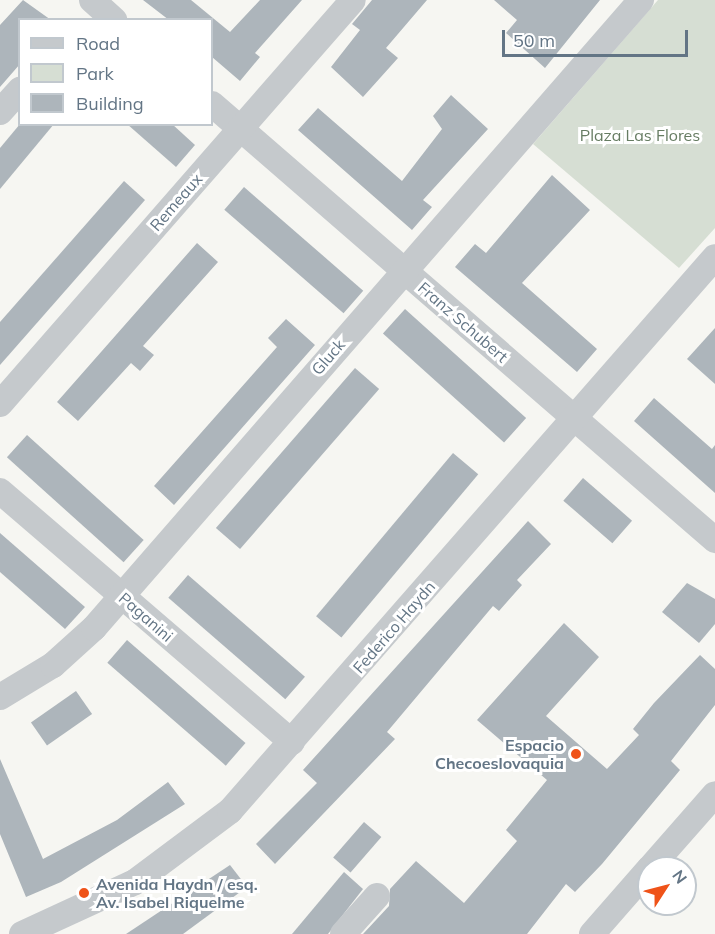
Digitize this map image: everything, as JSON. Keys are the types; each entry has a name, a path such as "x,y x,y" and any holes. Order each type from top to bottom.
{"street":[{"name":"Remeaux","path":"0,404 353,0"},
{"name":"Gluck","path":"0,697 53,665 122,596 403,270 641,0"},
{"path":"0,112 18,92"},
{"name":"Franz Schubert","path":"213,105 715,540"},
{"name":"Federico Haydn","path":"22,934 102,900 169,861 230,811 715,257"},
{"name":"Paganini","path":"0,491 292,742"},
{"path":"661,856 715,794"},
{"path":"592,934 637,884"},
{"path":"344,934 377,896"}],"green space":[{"name":"Plaza Las Flores","path":"658,0 715,0 715,228 679,268 533,144"}],"building":[{"path":"23,0 48,18 18,18 18,66 0,87 0,25"},
{"path":"143,0 191,0 213,18 166,18"},
{"path":"260,0 302,0 255,53 260,57 240,81 213,58 213,18 230,32"},
{"path":"372,0 427,0 386,48 398,58 363,97 331,67 360,30 352,24"},
{"path":"494,0 600,0 545,68 506,33 517,20"},
{"path":"451,95 488,129 423,200 432,207 412,230 298,130 318,108 402,181 442,129 433,116"},
{"path":"18,126 52,126 0,189 0,148"},
{"path":"129,126 174,126 195,145 176,167"},
{"path":"552,175 590,210 522,283 597,349 577,372 455,267 475,244 486,253"},
{"path":"124,181 145,200 0,365 0,322"},
{"path":"244,187 363,291 344,313 224,210"},
{"path":"197,243 218,262 143,346 154,355 140,371 131,363 78,421 57,402"},
{"path":"405,309 526,418 504,443 383,334"},
{"path":"286,319 315,345 174,505 154,486 277,347 268,338"},
{"path":"715,328 715,384 687,359"},
{"path":"355,368 379,389 240,549 216,528"},
{"path":"654,398 712,449 715,445 715,493 634,421"},
{"path":"27,435 144,540 124,562 7,457"},
{"path":"453,453 478,474 341,637 316,616"},
{"path":"583,478 632,521 612,543 563,501"},
{"path":"528,521 551,544 517,580 522,585 499,611 493,606 387,732 395,739 275,864 256,844 317,783 303,770"},
{"path":"0,533 85,607 65,629 0,572"},
{"path":"188,575 305,677 285,699 168,598"},
{"path":"687,583 715,599 715,624 699,643 662,612"},
{"path":"564,623 599,657 546,716 607,769 639,735 633,729 654,703 700,655 715,669 715,705 671,761 680,770 602,864 575,892 566,884 527,934 363,934 389,906 390,889 416,861 464,903 517,841 506,830 547,780 477,720"},
{"path":"127,640 245,743 226,766 107,663"},
{"path":"76,691 92,714 47,745 31,723"},
{"path":"0,759 43,859 117,820 168,782 185,804 61,882 26,897 0,834"},
{"path":"364,822 381,837 351,873 333,857"},
{"path":"230,865 247,887 183,934 126,934"},
{"path":"344,872 363,889 328,934 292,934"}],"place":[{"name":"Espacio Checoeslovaquia","path":"576,754"},
{"name":"Avenida Haydn / esq. Av. Isabel Riquelme","path":"84,893"}]}
